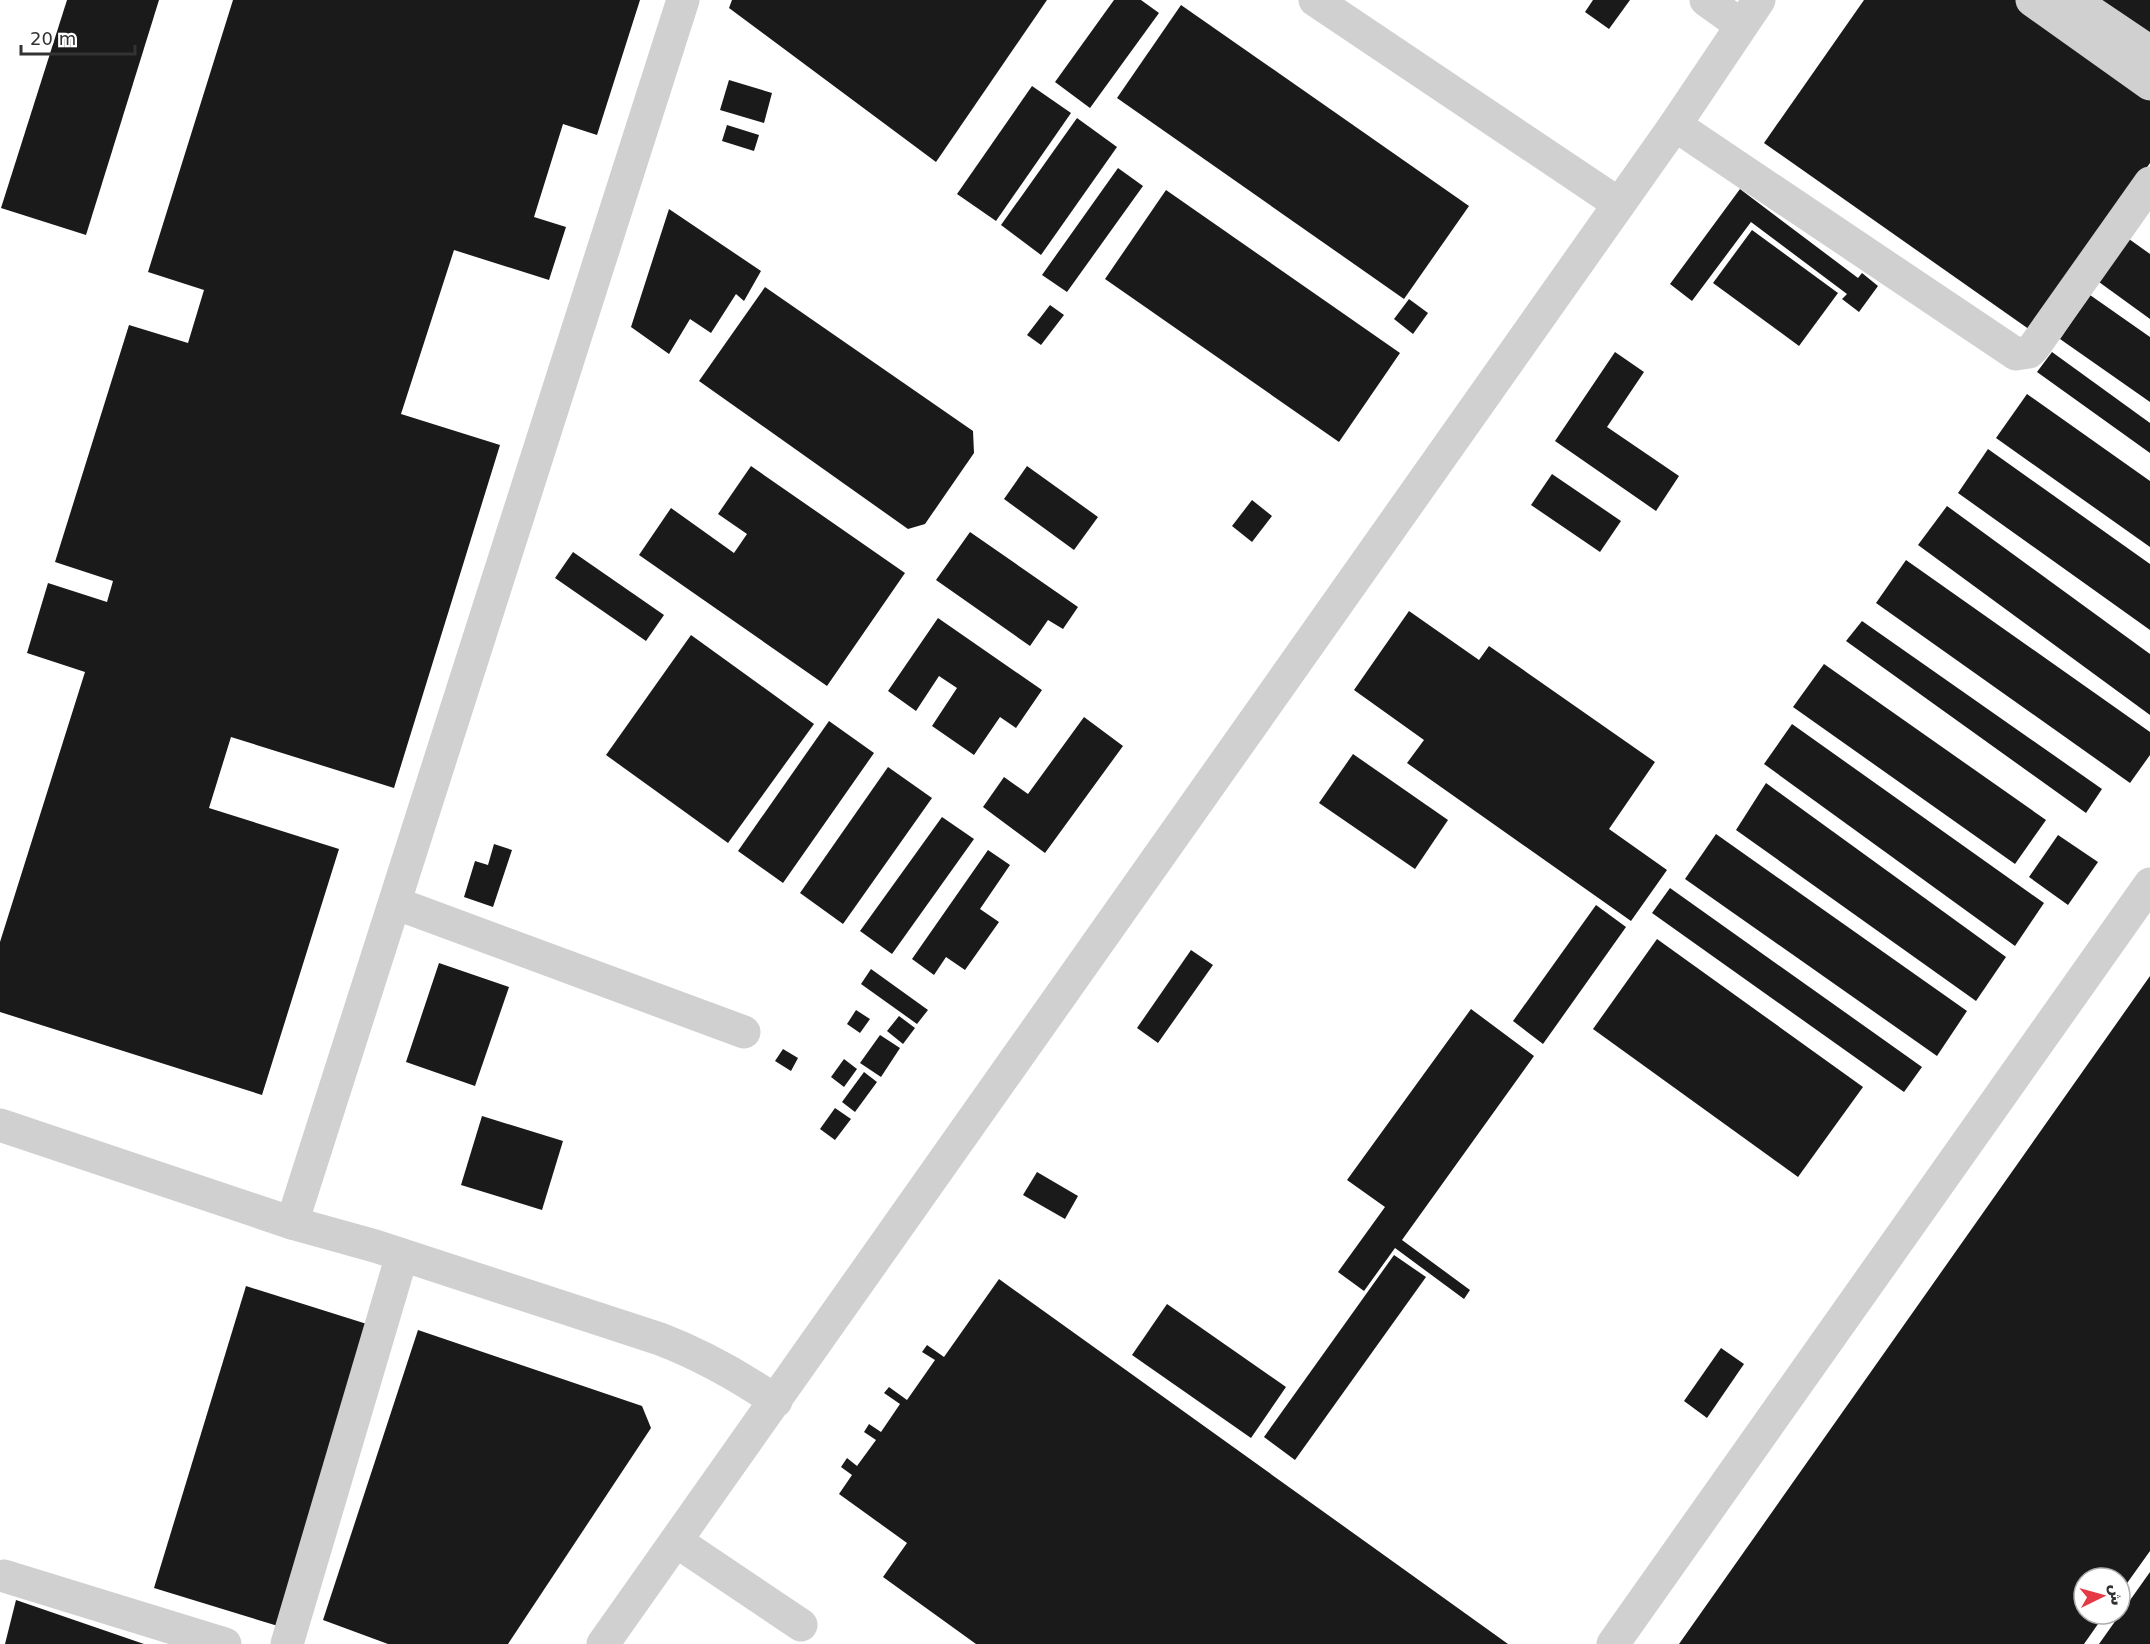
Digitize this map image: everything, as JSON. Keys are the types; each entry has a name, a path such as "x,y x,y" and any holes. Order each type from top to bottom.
{"street":[{"path":"292,1223 683,0"},
{"path":"1315,0 1619,204"},
{"path":"603,1644 1675,125 1750,13 1706,0"},
{"path":"2032,0 2150,84"},
{"path":"2073,0 2150,52"},
{"path":"1675,125 2016,354 2029,352 2034,348 2150,183"},
{"path":"1613,1644 2150,884"},
{"path":"395,903 744,1032"},
{"path":"0,1125 292,1223 402,1255 670,1342 697,1353 739,1376 776,1401"},
{"path":"287,1644 402,1255"},
{"path":"676,1541 801,1625"},
{"path":"4,1576 225,1644"}],"building":[{"path":"67,0 159,0 86,235 1,208"},
{"path":"233,0 640,0 597,135 563,124 534,217 566,227 549,280 454,250 401,414 500,445 394,788 231,737 209,808 339,849 262,1095 0,1012 0,942 85,672 27,653 48,583 107,602 113,581 55,562 129,325 188,343 204,290 148,272"},
{"path":"732,0 1047,0 936,162 729,8"},
{"path":"1114,0 1141,0 1159,13 1090,108 1055,82"},
{"path":"1593,0 1630,0 1609,29 1585,12"},
{"path":"1864,0 2016,0 2150,94 2150,163 2033,332 1764,143"},
{"path":"2093,0 2150,0 2150,40"},
{"path":"1181,5 1469,206 1404,299 1117,98"},
{"path":"729,80 772,93 764,123 720,110"},
{"path":"1032,86 1071,113 996,221 957,194"},
{"path":"1077,118 1117,147 1041,255 1001,225"},
{"path":"727,125 759,135 754,151 722,141"},
{"path":"1118,168 1143,186 1067,292 1042,275"},
{"path":"1740,189 1858,278 1862,273 1878,286 1859,312 1842,299 1847,294 1751,222 1692,301 1670,284"},
{"path":"1166,190 1400,353 1339,442 1105,279"},
{"path":"669,209 761,271 744,301 736,294 711,333 690,319 669,354 631,327"},
{"path":"1752,230 1838,293 1799,346 1713,283"},
{"path":"2129,239 2150,254 2150,319 2099,282"},
{"path":"765,287 973,431 974,453 925,524 908,529 699,381"},
{"path":"2090,295 2150,337 2150,402 2060,339"},
{"path":"1409,299 1428,313 1413,334 1394,319"},
{"path":"1050,305 1064,315 1041,345 1027,335"},
{"path":"1615,352 1644,372 1607,427 1679,476 1656,511 1555,441"},
{"path":"2052,352 2150,423 2150,453 2037,372"},
{"path":"2027,394 2150,481 2150,547 1996,438"},
{"path":"1988,449 2150,564 2150,630 1958,493"},
{"path":"751,466 905,573 827,686 639,555 671,508 734,553 747,534 718,514"},
{"path":"1027,466 1098,517 1074,550 1004,499"},
{"path":"1552,474 1621,521 1600,552 1531,505"},
{"path":"1252,500 1272,516 1252,542 1232,526"},
{"path":"1947,506 2150,654 2150,715 1918,545"},
{"path":"970,532 1078,607 1063,629 1048,620 1030,646 936,580"},
{"path":"573,552 664,615 646,641 555,578"},
{"path":"1906,560 2150,732 2150,755 2130,783 1876,603"},
{"path":"1409,611 1479,660 1489,646 1655,762 1609,829 1667,870 1631,921 1407,763 1424,740 1354,690"},
{"path":"938,618 1042,690 1016,728 1000,717 974,755 932,726 957,688 939,676 916,711 888,691"},
{"path":"1862,621 2102,789 2086,813 1846,641"},
{"path":"691,635 814,724 728,843 606,755"},
{"path":"1824,664 2046,820 2015,864 1793,707"},
{"path":"1084,717 1123,746 1045,853 983,807 1004,777 1028,794"},
{"path":"829,721 874,753 783,883 738,851"},
{"path":"1792,724 2044,903 2015,946 1764,764"},
{"path":"1353,754 1448,820 1415,869 1319,803"},
{"path":"888,767 932,798 843,924 800,893"},
{"path":"1766,783 2006,957 1976,1001 1736,830"},
{"path":"942,817 974,839 892,954 860,931"},
{"path":"1716,834 1967,1011 1937,1056 1685,879"},
{"path":"2058,835 2098,862 2068,905 2029,877"},
{"path":"494,844 512,850 493,907 464,897 475,861 488,865"},
{"path":"988,850 1010,865 980,909 999,922 965,970 946,957 934,975 912,959"},
{"path":"1670,888 1922,1067 1904,1092 1652,913"},
{"path":"1596,905 1626,927 1543,1044 1513,1021"},
{"path":"1657,939 1863,1087 1798,1177 1593,1029"},
{"path":"1191,950 1213,965 1158,1043 1137,1028"},
{"path":"439,963 509,987 475,1086 406,1062"},
{"path":"871,969 928,1010 917,1024 861,984"},
{"path":"2150,976 2150,1551 2132,1576 2132,1566 2072,1566 2072,1626 2097,1626 2084,1644 1679,1644"},
{"path":"1471,1009 1534,1056 1402,1240 1470,1290 1464,1299 1395,1248 1364,1291 1338,1272 1385,1207 1347,1180"},
{"path":"856,1010 870,1019 860,1033 847,1024"},
{"path":"899,1016 915,1028 903,1044 887,1031"},
{"path":"880,1035 900,1048 881,1077 860,1063"},
{"path":"783,1049 798,1058 791,1071 775,1061"},
{"path":"844,1059 857,1069 844,1087 831,1077"},
{"path":"864,1072 877,1082 855,1112 842,1102"},
{"path":"835,1108 851,1119 835,1140 820,1129"},
{"path":"482,1116 563,1141 542,1210 461,1185"},
{"path":"1037,1172 1078,1196 1065,1219 1023,1195"},
{"path":"1394,1255 1426,1277 1295,1460 1264,1437"},
{"path":"999,1279 1508,1644 976,1644 883,1577 907,1543 839,1494 852,1475 841,1467 847,1458 857,1466 876,1440 864,1432 869,1424 881,1432 900,1404 884,1393 889,1387 907,1400 935,1360 922,1352 927,1345 944,1357"},
{"path":"246,1286 370,1325 278,1626 154,1588"},
{"path":"1167,1304 1286,1387 1251,1438 1132,1355"},
{"path":"418,1330 642,1406 651,1428 508,1644 388,1644 323,1620"},
{"path":"1721,1348 1744,1364 1707,1418 1684,1401"},
{"path":"2150,1572 2150,1644 2099,1644 2112,1626 2132,1626 2132,1597"},
{"path":"16,1600 144,1644 5,1644"}]}
